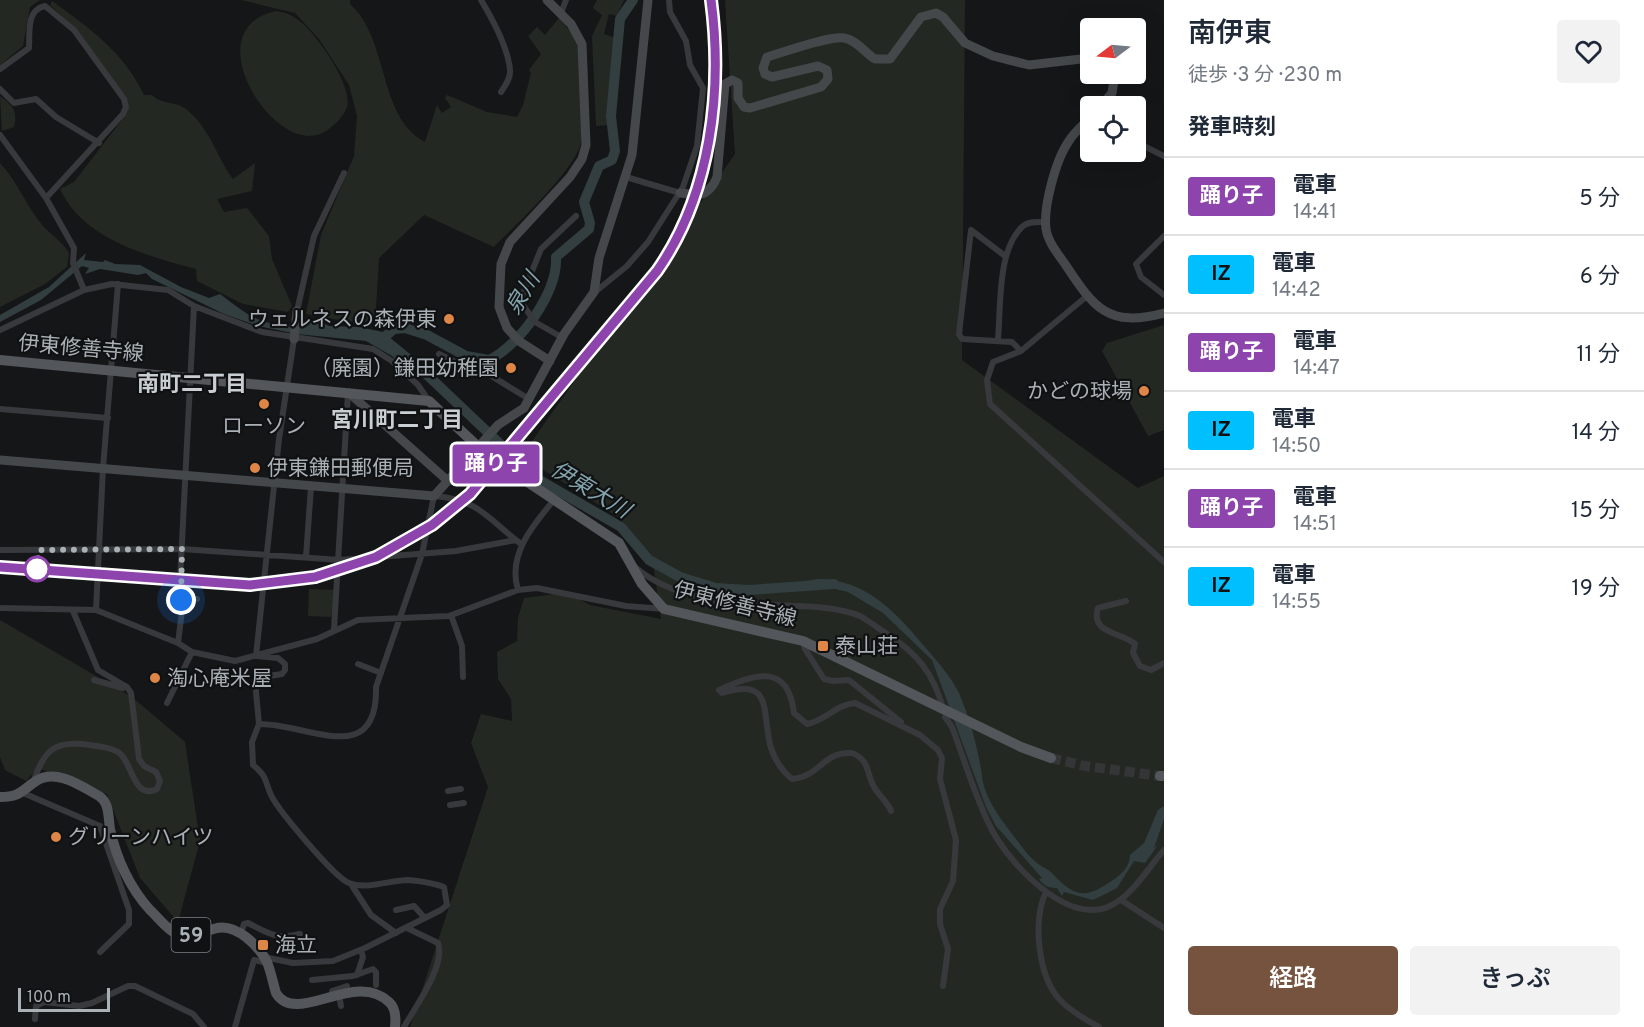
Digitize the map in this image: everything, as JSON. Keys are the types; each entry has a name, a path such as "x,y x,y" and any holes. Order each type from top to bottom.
{"main road":[{"name":"伊東修善寺線","path":"0,360 429,401 480,444 554,500 619,543 654,601 664,609 803,641 946,712 1021,747 1051,758"},
{"name":"59","path":"32,784 43,778 55,776 102,798 107,807 114,843 130,885 148,908 172,931 188,935 223,927 241,933 265,960 278,1001 288,1016"},
{"path":"0,797 23,793 32,784"},
{"path":"337,1008 362,994 380,996 392,1005 395,1027"}],"street":[{"path":"481,0 495,27 510,70 501,92"},
{"path":"547,0 579,35 582,44 586,145 582,159 570,177 505,250 498,281 498,301 502,317 515,338 550,361"},
{"path":"561,13 566,0"},
{"path":"594,292 599,258 632,155 648,0"},
{"path":"259,724 274,723 339,737 357,735 373,719 376,687 422,554 434,496 498,425 524,408 563,338 594,292 627,266 688,194 697,146 703,88 687,58 686,40 670,12 669,0"},
{"path":"0,69 29,48 33,12 39,7 49,7 74,30 124,99 126,107 123,114 99,143 45,198"},
{"path":"626,177 688,194 705,193 713,187 717,177 725,84 732,80 738,82 738,98 744,107 750,108 821,87 828,79 827,70 818,66 772,77 765,74 763,62 767,57 843,38 860,46 875,59 890,59 921,17 936,13 943,17 965,43 993,56 1029,65 1080,59"},
{"path":"0,89 15,104 36,99 56,117 99,143"},
{"path":"1080,128 1070,139 1061,155 1046,222 1049,239 1099,310 1113,317 1140,318 1164,314"},
{"path":"0,135 45,198 74,249 73,263 82,287"},
{"path":"1146,147 1164,156"},
{"path":"256,656 285,387 297,311 314,236 344,173"},
{"path":"563,338 535,322 527,314 522,296 540,249 576,216"},
{"path":"998,339 1005,256 1023,226 1030,222 1046,222"},
{"path":"1005,256 971,230 958,334 962,339 998,339 1012,342 1021,351"},
{"path":"1164,236 1136,264 1141,277 1164,296"},
{"path":"96,610 103,468 113,370 118,284"},
{"path":"0,330 82,287 118,284 168,290 194,306 262,332 294,339 343,343 373,349 392,361 418,385 429,401"},
{"path":"1087,296 1021,351 993,362 987,380 990,404 1164,562"},
{"path":"178,643 194,306"},
{"path":"439,354 480,369 530,399"},
{"path":"348,392 448,481"},
{"path":"334,629 340,560 348,392"},
{"path":"0,409 108,418"},
{"path":"0,460 342,490 452,497 476,506 518,542"},
{"path":"306,557 311,487"},
{"path":"518,590 515,574 518,542 554,500"},
{"path":"0,549 182,549 340,560 422,554 518,542"},
{"path":"630,563 663,587 680,593 730,602 832,610 860,616 909,647 926,666 936,686 992,830 1022,869 1046,892 1070,906 1089,909 1108,907 1121,900 1164,850"},
{"path":"0,608 96,610 178,643 192,652 235,661 317,639 334,629 358,620 451,615 518,590 537,588 626,606 664,609"},
{"path":"181,600 197,599"},
{"path":"1126,601 1098,608 1096,615 1098,624 1108,633 1128,637 1136,644 1133,653 1140,666 1151,670 1164,663"},
{"path":"32,784 39,765 53,748 72,742 118,752 124,758 133,779 140,787 151,792 157,789 160,777 156,772 144,766 137,753 131,693 128,687 98,670 73,611"},
{"path":"451,615 462,646 464,677"},
{"path":"803,641 805,649 824,679 849,680 863,688 904,726"},
{"path":"167,703 192,652"},
{"path":"236,1027 254,960 315,964 333,961 407,928 447,905 444,887 408,880 351,884 338,878 324,864 271,796 266,776 253,765 252,742 259,724 255,681 257,678 282,674 285,664 278,658 256,656"},
{"path":"358,664 381,673"},
{"path":"891,811 888,802 873,786 866,762 852,753 827,758 813,774 792,779 783,772 771,748 764,701 757,692 746,688 722,693 719,690 747,677 777,678 785,682 792,694 794,713 807,724 815,723 847,704 855,703 920,735 938,750 942,758 940,779 956,840 953,880 940,909 940,924 948,949 943,986"},
{"path":"94,680 121,687 131,693"},
{"path":"448,790 461,789"},
{"path":"23,793 100,826 129,910 129,924 100,952"},
{"path":"450,805 464,802"},
{"path":"351,884 371,915 396,933"},
{"path":"1046,892 1042,900 1037,936 1048,981 1060,1000 1079,1016 1099,1027"},
{"path":"1121,900 1164,928"},
{"path":"396,910 414,906 424,917"},
{"path":"241,933 244,924 248,923 274,937 287,938 300,934"},
{"path":"404,1027 431,981 440,951 438,943 407,928"},
{"path":"357,975 363,957 361,950"},
{"path":"312,980 357,975 375,969 376,985"},
{"path":"35,1019 36,1006 44,1002 79,1006 92,1003 128,986 135,986 193,1014 204,1027"},
{"path":"337,1008 335,990 347,986"}],"shaded area":[{"path":"0,0 40,0 30,7 23,46 0,65"},
{"path":"241,0 350,0 350,4 363,19 372,37 399,115 410,130 425,142 437,105 442,113 451,107 445,98 447,95 487,112 517,117 523,105 531,73 529,70 541,54 528,36 537,27 545,35 559,18 574,36 578,45 583,111 580,146 566,171 494,247 424,215 379,258 375,323 344,321 306,314 321,235 354,156 357,116 349,85 319,39 295,13"},
{"path":"597,0 624,0 617,16 609,14 604,34 616,38 610,125 596,126 592,36 602,15 593,8"},
{"path":"725,0 965,0 962,360 1138,488 1164,476 1164,1027 410,1027 488,787 471,743 481,714 512,721 511,699 498,679 497,652 517,641 518,618 524,598 555,594 579,599 590,605 661,619 652,556 618,517 534,464 525,451 735,154"},
{"path":"52,1 92,31 116,53 144,95 152,95 186,109 207,133 233,179 255,163 252,191 217,199 224,212 247,208 269,236 272,259 292,306 288,312 243,304 197,281 196,269 138,251 100,233 70,206 60,189 74,182 125,116 129,107 74,27 50,5"},
{"path":"276,11 294,17 305,25 339,73 347,97 347,107 341,118 326,131 307,136 286,128 267,112 251,90 242,65 241,42 252,23"},
{"path":"0,96 15,112 14,127 2,131"},
{"path":"0,163 46,230 69,253 67,267 45,284 0,307"},
{"path":"86,253 84,260 103,262 105,260 115,264 140,265 181,287 209,298 220,294 264,322 285,325 298,324 301,320 319,321 329,326 359,327 383,332 415,358 432,382 417,369 409,372 392,356 366,341 297,334 258,326 224,314 152,279 146,273 138,275 100,269 85,274 89,268 82,266 41,300 0,322 0,315 49,287"},
{"name":"かどの球場","path":"1164,325 1164,430 1148,436 1102,351 1107,343"},
{"path":"834,580 850,585 878,599 902,621 943,668 959,693 967,713 986,793 1005,825 1034,861 1074,891 1087,893 1095,891 1116,878 1125,869 1130,855 1144,843 1158,810 1164,806 1164,819 1154,848 1158,845 1145,863 1134,861 1117,888 1093,900 1064,892 1062,896 1057,888 1043,883 1039,879 1042,878 996,826 986,807 932,660 883,613 848,592 814,584 794,590 806,581"},
{"path":"309,589 338,590 337,612 332,612 331,617 308,616"},
{"path":"0,620 132,697 185,742 200,841 178,922 140,878 107,794 38,768 26,781 5,770 0,757"}],"waterway":[{"name":"泉川","path":"381,340 394,329 405,328 427,335 466,356 489,360 513,342 535,316 551,286 556,257 589,229 590,223 584,202 599,166 612,160 615,151 611,116 620,19 633,0"},
{"name":"伊東大川","path":"421,369 536,478 621,527 649,560 680,577 716,588 749,590 834,584"}],"tunnel":[{"path":"1051,758 1085,766 1160,776"}],"railway":[{"path":"0,567 250,585 315,577 376,557 432,525 470,494 657,271 675,241 690,209 709,141 715,70 711,0"}],"train":[{"name":"踊り子","path":"0,567 217,584 250,585 299,581 330,574 392,550 456,507 515,443 596,346 657,271 675,244 706,161 716,73 715,27 711,0"}],"place":[{"name":"ウェルネスの森伊東","path":"449,319"},
{"name":"（廃園）鎌田幼稚園","path":"511,368"},
{"name":"かどの球場","path":"1144,391"},
{"name":"ローソン","path":"264,404"},
{"name":"伊東鎌田郵便局","path":"255,468"},
{"name":"泰山荘","path":"823,646"},
{"name":"淘心庵米屋","path":"155,678"},
{"name":"グリーンハイツ","path":"56,837"},
{"name":"海立","path":"263,945"}],"district":[{"name":"南町二丁目","path":"192,383"},
{"name":"宮川町二丁目","path":"397,419"}],"route":[{"path":"37,569 39,550 182,549 181,600"}]}
